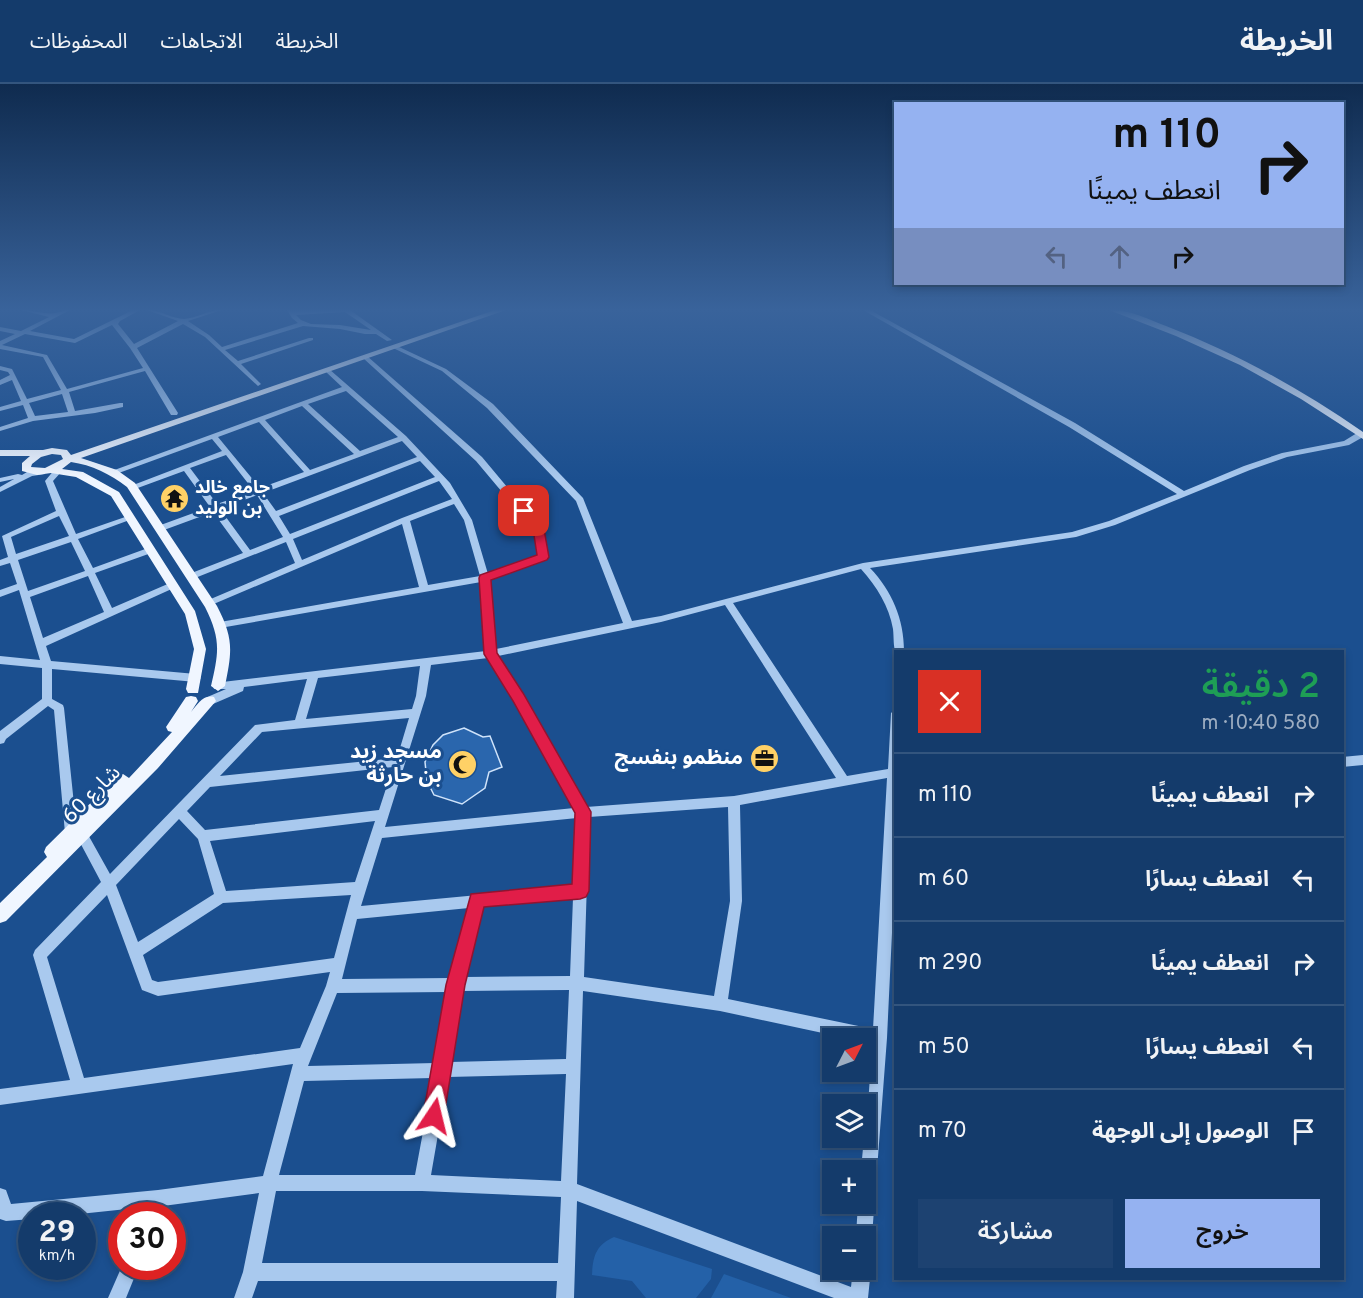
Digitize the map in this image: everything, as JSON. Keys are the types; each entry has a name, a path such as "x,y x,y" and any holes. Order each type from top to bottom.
{"main road":[{"path":"64,455 174,413 313,367"},
{"path":"64,455 337,367"},
{"path":"1249,367 1362,432"},
{"path":"1259,367 1362,432"},
{"path":"0,453 64,455 113,472 132,487 192,576 220,625 225,656 218,686 210,683 193,690 199,704 209,701"},
{"path":"0,459 28,470 31,459 44,453"},
{"path":"49,471 62,465 64,455"},
{"path":"79,474 94,465"},
{"name":"شارع 60","path":"0,915 156,747 193,690 200,649 191,614 115,494 79,474 28,470"},
{"name":"شارع 60","path":"0,903 153,764 217,694 218,686"}],"street":[{"path":"51,367 72,413"},
{"path":"239,367 258,384"},
{"path":"220,625 484,578 543,557 538,529 479,459 376,367"},
{"path":"438,367 490,406 580,500 630,625"},
{"path":"967,367 1072,425 1183,494"},
{"path":"0,368 10,370 14,375 32,419"},
{"path":"0,409 146,369 174,413"},
{"path":"327,370 403,438 447,486 468,520 484,578 491,654 583,812 565,1298"},
{"path":"0,383 14,375"},
{"path":"113,472 347,388"},
{"path":"304,404 359,454"},
{"path":"0,429 32,419 95,411 120,405"},
{"path":"260,419 309,473"},
{"path":"218,686 313,677 491,654 630,625 863,566 1073,535 1112,523 1285,455 1346,443 1362,432"},
{"path":"214,436 259,491 290,538 299,563"},
{"path":"161,528 403,438"},
{"path":"132,487 227,452"},
{"path":"274,515 421,458"},
{"path":"186,468 248,554"},
{"path":"0,480 28,470"},
{"path":"0,490 28,470"},
{"path":"49,471 49,481 61,512 110,613"},
{"path":"192,576 440,478"},
{"path":"209,603 299,563 455,501"},
{"path":"47,701 47,665 6,536 61,512"},
{"path":"0,563 131,518"},
{"path":"405,520 424,589"},
{"path":"0,594 23,591 151,550"},
{"path":"863,566 877,582 892,609 898,630 899,650"},
{"path":"40,644 173,585"},
{"path":"727,601 844,781"},
{"path":"2,663 47,665 193,690"},
{"path":"243,1298 252,1272 270,1183 298,1074 333,986 359,888 416,713 426,663"},
{"path":"299,724 313,677"},
{"path":"209,701 247,684"},
{"path":"0,740 6,728 47,701"},
{"path":"47,701 59,708 76,834 109,884 147,985 158,989 337,964"},
{"path":"79,1086 40,955 259,728 416,713"},
{"path":"1344,762 1363,760"},
{"path":"207,782 401,762"},
{"path":"379,832 583,812 734,801 894,772 880,1038 865,1226"},
{"path":"720,1004 736,901 734,801"},
{"path":"179,811 203,836 222,897"},
{"path":"203,836 384,815"},
{"path":"135,952 222,897 359,888"},
{"path":"352,913 580,891"},
{"path":"422,1184 456,985 477,900"},
{"path":"333,986 576,983 720,1004 880,1038"},
{"path":"0,1097 304,1055"},
{"path":"298,1074 441,1072 574,1066"},
{"path":"0,1196 6,1212 158,1198 270,1183 422,1184 568,1189 858,1298 860,1280"},
{"path":"156,1202 158,1198"},
{"path":"252,1272 566,1272"},
{"path":"117,1298 124,1280"}],"shaded area":[{"path":"614,1237 712,1269 711,1279 696,1298 646,1298 632,1281 592,1275 593,1262 599,1248"},
{"path":"724,1274 791,1298 711,1298"}],"building":[{"name":"مسجد زيد بن حارثة","path":"464,728 483,737 490,736 502,767 489,772 485,788 462,804 434,795 427,781 425,762 433,745 443,735"}],"place":[{"name":"جامع خالد بن الوليد","path":"174,498"},
{"name":"منظمو بنفسج","path":"764,758"},
{"name":"مسجد زيد بن حارثة","path":"463,764"}],"route":[{"path":"434,1116 456,985 477,900 580,891 583,812 491,654 484,578 543,557 538,529 524,511"}]}
